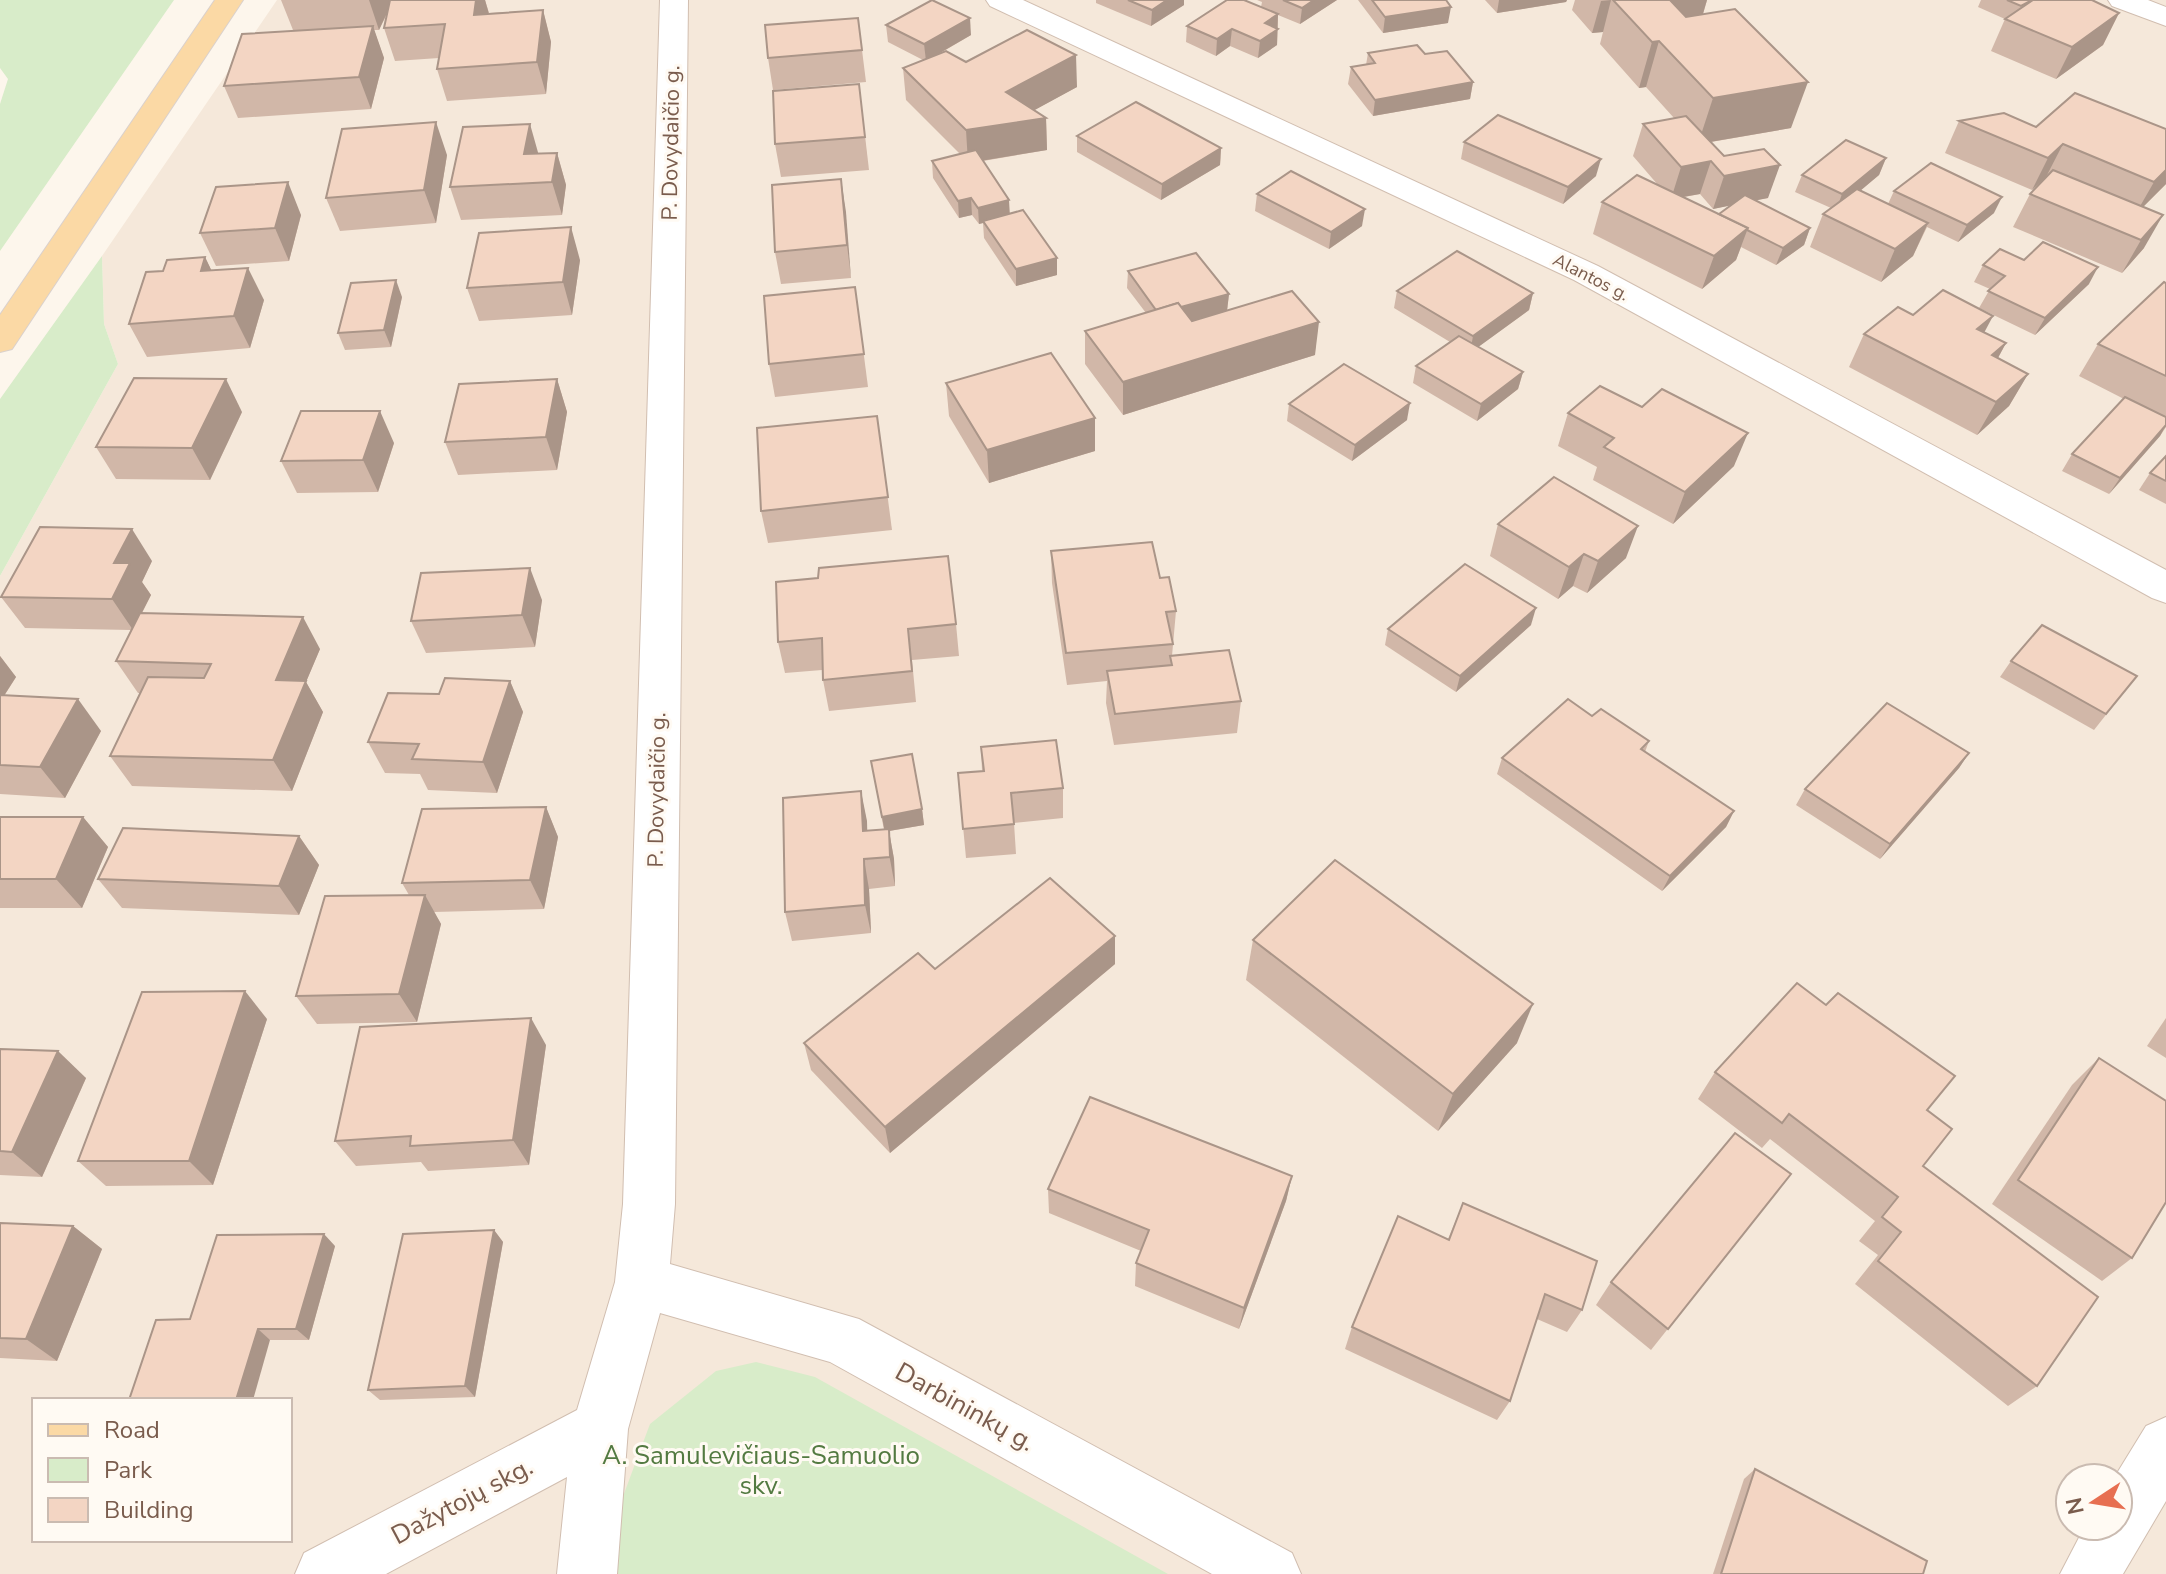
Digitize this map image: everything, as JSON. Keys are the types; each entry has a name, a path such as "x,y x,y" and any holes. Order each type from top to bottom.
{"main road":[{"path":"6,330 229,0"}],"street":[{"name":"P. Dovydaičio g.","path":"587,1574 600,1429 642,1282 649,1188 674,0"},
{"name":"Alantos g.","path":"1000,0 1586,273 2166,588"},
{"path":"2122,0 2166,17"},
{"name":"Darbininkų g.","path":"642,1282 840,1338 1271,1574"},
{"name":"Dažytojų skg.","path":"325,1574 600,1429"},
{"path":"2090,1574 2166,1446"}],"shaded area":[{"path":"277,0 2166,0 2166,1574 0,1574 0,576 118,364 104,324 102,256"}],"green space":[{"path":"0,0 174,0 0,251 0,104 8,79 0,68"},
{"path":"102,256 104,324 118,364 0,576 0,399"},
{"name":"A. Samulevičiaus-Samuolio skv.","path":"756,1362 815,1377 1168,1574 616,1574 622,1499 650,1424 716,1371"}],"building":[{"path":"390,0 476,0 474,15 543,10 537,62 437,69 445,24 384,28"},
{"path":"932,0 970,18 924,44 886,25"},
{"path":"1128,0 1167,0 1152,10"},
{"path":"1227,0 1244,0 1278,14 1265,23 1278,29 1260,41 1232,29 1217,39 1187,26"},
{"path":"1283,0 1314,0 1302,8"},
{"path":"1372,0 1446,0 1451,7 1385,17"},
{"path":"1613,0 1670,0 1686,17 1735,9 1808,82 1713,98 1659,41 1652,42"},
{"path":"2007,0 2032,0 2021,6"},
{"path":"2033,0 2092,0 2119,13 2072,47 2005,19"},
{"path":"858,18 862,50 768,58 765,25"},
{"path":"373,26 359,77 224,86 242,34"},
{"path":"1027,30 1076,55 1006,92 1046,118 966,130 903,68 946,51 966,62"},
{"path":"1417,45 1425,54 1447,51 1473,82 1375,100 1351,67 1375,63 1368,53"},
{"path":"859,84 865,137 775,144 773,91"},
{"path":"2075,93 2166,129 2166,170 2154,182 2063,144 2048,158 1959,121 2004,113 2036,127"},
{"path":"1136,102 1221,148 1162,184 1077,136"},
{"path":"1498,115 1601,159 1568,187 1464,142"},
{"path":"1686,116 1724,156 1764,149 1780,165 1724,176 1711,161 1681,167 1643,124"},
{"path":"436,122 424,190 326,198 342,129"},
{"path":"530,124 524,154 557,153 552,182 450,187 463,127"},
{"path":"1846,140 1886,158 1842,194 1802,175"},
{"path":"976,150 1009,200 978,208 971,198 958,201 932,161"},
{"path":"1931,163 2002,197 1967,225 1894,191"},
{"path":"2053,170 2163,215 2141,240 2030,194"},
{"path":"1291,171 1365,209 1331,232 1257,194"},
{"path":"1637,175 1748,228 1714,256 1602,202"},
{"path":"841,179 847,245 775,252 772,185"},
{"path":"288,182 275,228 200,233 216,187"},
{"path":"1857,189 1928,223 1895,249 1823,214"},
{"path":"1745,195 1810,228 1783,248 1719,214"},
{"path":"1023,210 1057,258 1016,269 983,221"},
{"path":"571,227 563,282 467,288 479,233"},
{"path":"2043,242 2098,267 2045,318 1988,291 2005,276 1983,265 2000,249 2024,260"},
{"path":"1457,251 1533,293 1473,336 1397,291"},
{"path":"1196,253 1229,294 1181,307 1178,303 1156,310 1128,271"},
{"path":"205,257 201,271 248,268 234,316 129,324 146,272 163,271 167,260"},
{"path":"396,280 384,330 338,333 351,283"},
{"path":"2166,283 2166,376 2098,344"},
{"path":"855,287 864,354 769,364 764,296"},
{"path":"1943,290 1993,316 1977,329 2006,343 1992,355 2028,374 1996,402 1864,334 1898,307 1913,315"},
{"path":"1292,291 1319,322 1123,382 1085,331 1178,303 1192,321"},
{"path":"1459,336 1523,372 1481,404 1416,366"},
{"path":"1051,353 1095,418 987,450 946,383"},
{"path":"1344,364 1410,403 1355,445 1289,404"},
{"path":"134,378 226,379 192,448 96,447"},
{"path":"557,379 546,437 445,442 459,384"},
{"path":"1600,386 1642,407 1662,389 1748,433 1685,492 1604,447 1614,438 1568,413"},
{"path":"2125,397 2166,417 2166,425 2120,478 2072,454"},
{"path":"301,411 380,411 363,460 281,461"},
{"path":"877,416 888,497 761,511 757,428"},
{"path":"2166,456 2166,481 2150,473"},
{"path":"1554,477 1638,526 1598,561 1584,554 1569,567 1498,524"},
{"path":"40,527 132,529 114,563 130,563 112,599 1,597"},
{"path":"1152,542 1160,578 1169,577 1176,611 1166,612 1173,644 1066,653 1051,551"},
{"path":"948,556 956,624 908,629 912,671 823,680 822,638 778,642 776,582 818,578 819,568"},
{"path":"1465,564 1536,608 1460,676 1388,629"},
{"path":"530,568 522,615 411,621 421,573"},
{"path":"140,613 303,617 276,680 306,681 273,760 110,756 148,677 204,678 211,664 116,661"},
{"path":"2042,625 2137,676 2106,714 2011,661"},
{"path":"1229,650 1241,701 1115,714 1107,671 1172,665 1170,656"},
{"path":"445,678 510,681 483,762 412,759 419,744 368,742 388,693 439,694"},
{"path":"0,695 78,699 40,767 0,765"},
{"path":"1568,699 1592,716 1601,709 1649,741 1641,749 1734,811 1670,876 1502,758"},
{"path":"1887,703 1969,753 1890,844 1805,789"},
{"path":"1056,740 1063,788 1011,793 1014,824 963,829 958,773 984,771 981,747"},
{"path":"912,754 922,809 882,817 871,761"},
{"path":"861,791 863,831 889,829 890,857 864,859 865,905 785,912 783,798"},
{"path":"546,807 530,880 402,883 422,809"},
{"path":"0,817 83,817 56,879 0,879"},
{"path":"123,828 299,836 279,886 98,879"},
{"path":"1335,860 1533,1004 1453,1094 1253,940"},
{"path":"1050,878 1115,936 885,1127 804,1043 918,953 935,969"},
{"path":"425,895 399,994 296,996 325,896"},
{"path":"1797,983 1826,1005 1838,993 1955,1076 1927,1110 1952,1129 1923,1166 2098,1297 2037,1386 1878,1261 1901,1232 1882,1217 1898,1197 1789,1114 1782,1123 1715,1072"},
{"path":"245,991 189,1161 78,1161 142,992"},
{"path":"531,1018 513,1140 410,1146 411,1136 335,1141 360,1027"},
{"path":"0,1049 58,1051 12,1152 0,1151"},
{"path":"2099,1058 2166,1101 2166,1202 2132,1258 2018,1180"},
{"path":"1090,1097 1292,1176 1244,1308 1136,1263 1149,1230 1048,1189"},
{"path":"1735,1133 1791,1174 1668,1329 1611,1282"},
{"path":"1463,1203 1597,1261 1582,1310 1545,1294 1510,1401 1352,1327 1398,1216 1449,1240"},
{"path":"0,1223 73,1226 26,1339 0,1338"},
{"path":"494,1230 465,1386 368,1390 403,1234"},
{"path":"324,1234 296,1329 258,1329 237,1398 130,1398 156,1320 190,1319 217,1235"},
{"path":"1755,1469 1927,1561 1923,1574 1721,1574"}]}
